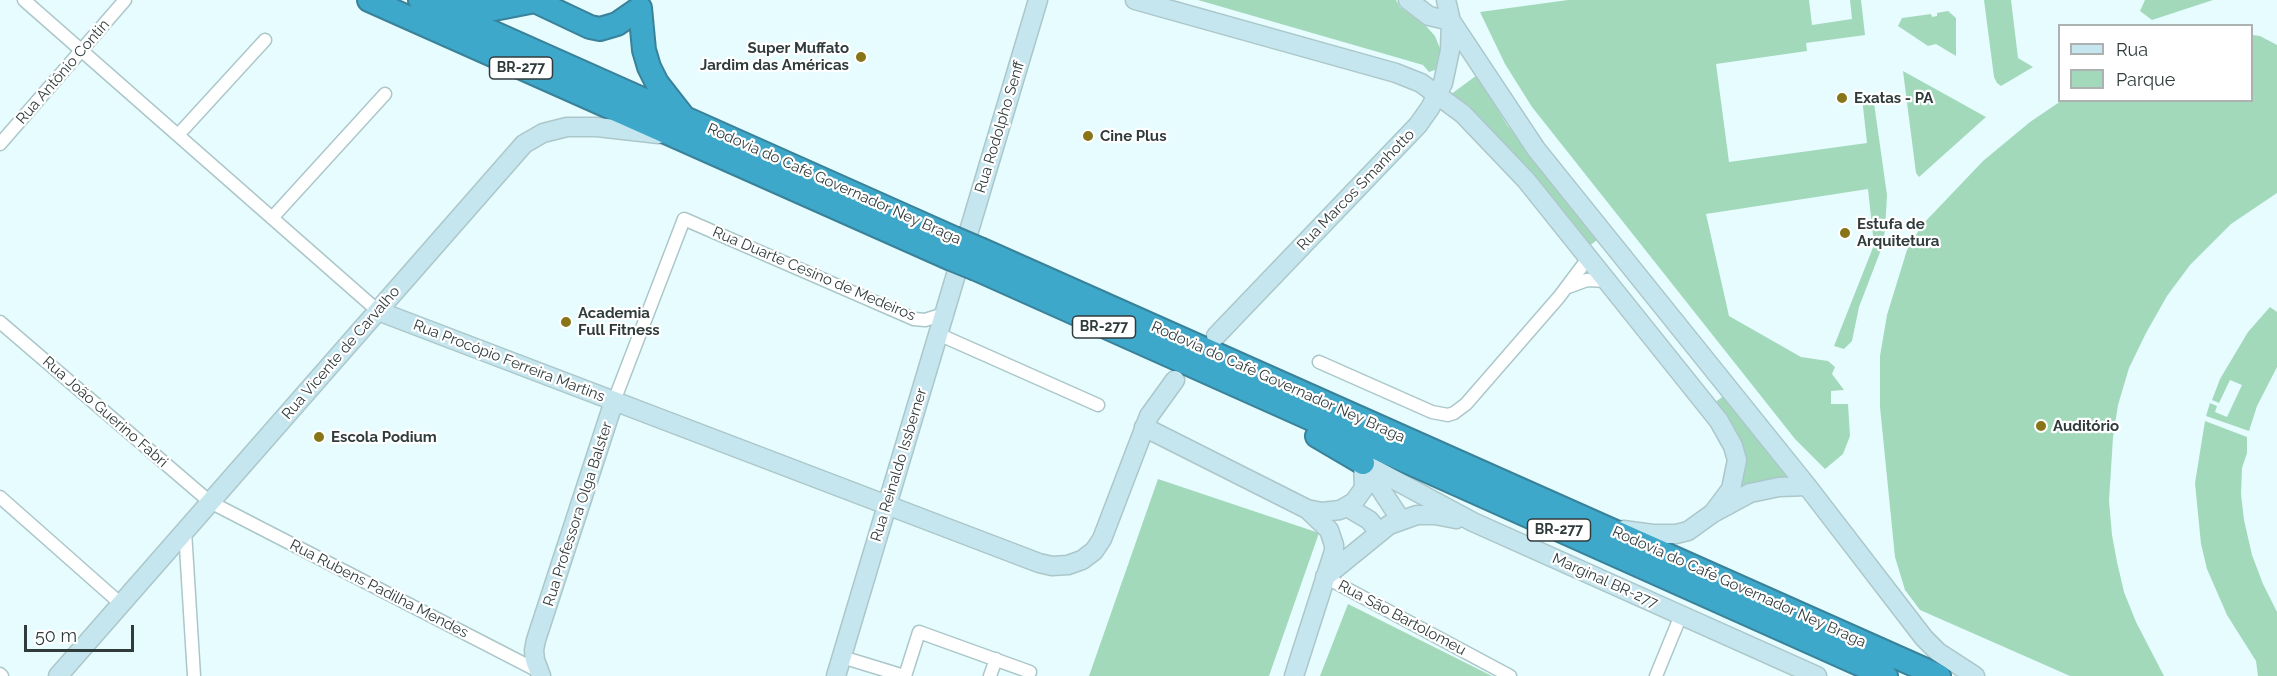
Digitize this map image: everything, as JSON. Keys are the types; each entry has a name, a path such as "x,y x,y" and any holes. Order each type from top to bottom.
{"highway":[{"name":"Rodovia do Café Governador Ney Braga","path":"369,0 678,127 965,254 1601,526 1939,676"},
{"name":"Rodovia do Café Governador Ney Braga","path":"421,0 678,127"},
{"path":"421,0 494,9 535,1 590,27 600,29 617,24 644,4"},
{"path":"644,4 644,50 649,67 678,127"},
{"name":"Rodovia do Café Governador Ney Braga","path":"965,254 1231,384 1886,676"},
{"path":"1231,384 1363,463"}],"main road":[{"name":"Rua Rodolpho Senff","path":"965,254 1038,0"},
{"path":"1134,0 1390,70 1411,78 1438,94 1463,114 1508,159 1589,256 1719,421 1733,446 1737,460 1731,489 1713,513"},
{"path":"1408,0 1429,16 1451,21"},
{"path":"1446,0 1451,21 1529,141 1807,486 1924,638 1938,652 1975,676"},
{"name":"Rua Marcos Smanhotto","path":"1216,336 1404,141 1430,108 1438,94 1448,66 1451,21"},
{"name":"Rua Vicente de Carvalho","path":"58,676 524,144 543,133 567,127 678,127"},
{"path":"1589,256 1611,252 1624,260"},
{"name":"Rua Reinaldo Issberner","path":"836,676 944,314 965,254"},
{"name":"Rua Procópio Ferreira Martins","path":"378,311 1052,566 1082,561 1094,551 1102,539 1144,427"},
{"path":"1175,380 1157,403 1144,427 1307,509 1324,524 1333,537 1334,551 1294,676"},
{"name":"Rua Professora Olga Balster","path":"544,675 536,660 534,650 536,640 615,401"},
{"path":"1307,509 1330,512 1347,507 1360,496 1364,488 1363,463"},
{"path":"1363,463 1401,520"},
{"name":"Marginal BR-277","path":"1363,463 1473,522 1817,676"},
{"path":"1601,526 1665,535 1688,531 1713,513 1749,493 1807,486"},
{"path":"1347,507 1369,520 1379,532"},
{"path":"1325,578 1379,532 1401,520 1417,515 1435,515 1473,522"}],"street":[{"name":"Rua Procópio Ferreira Martins","path":"24,0 378,311"},
{"name":"Rua Antônio Contin","path":"0,144 125,0"},
{"path":"178,135 265,40"},
{"path":"272,218 385,94"},
{"name":"Rua Duarte Cesino de Medeiros","path":"684,219 914,319 925,320 944,314"},
{"name":"Rua Professora Olga Balster","path":"615,401 684,219"},
{"path":"1319,362 1432,412 1448,415 1454,413 1466,404 1567,287 1589,256"},
{"path":"1567,287 1587,280 1608,281"},
{"name":"Rua João Guerino Fabri","path":"0,322 210,502"},
{"path":"938,334 1098,405"},
{"path":"0,497 121,604"},
{"name":"Rua Rubens Padilha Mendes","path":"210,502 544,675"},
{"path":"184,531 194,676"},
{"name":"Rua São Bartolomeu","path":"1325,578 1510,676"},
{"path":"1656,676 1682,615"},
{"path":"842,657 905,676 919,632 1030,672"},
{"path":"990,676 996,660"}],"green space":[{"path":"1198,0 1396,0 1400,7 1426,26 1435,36 1441,51 1440,62 1435,70 1429,72 1423,65"},
{"path":"1568,0 1809,0 1812,25 1852,19 1850,0 1861,0 1865,35 1806,43 1807,51 1716,64 1729,162 1867,143 1862,98 1873,96 1887,195 1885,230 1882,247 1859,307 1852,341 1844,349 1834,346 1874,245 1868,189 1706,214 1729,316 1801,357 1828,361 1835,367 1832,374 1844,390 1831,391 1831,404 1848,404 1850,436 1843,454 1825,469 1795,439 1532,107 1505,64 1480,12"},
{"path":"1984,0 2011,0 2018,58 2033,67 2001,86 1994,77"},
{"path":"2145,0 2213,0 2152,20 2140,11"},
{"path":"1948,11 1956,18 1956,56 1936,44 1928,46 1898,26 1902,18 1931,14 1932,17 1937,16 1937,13"},
{"path":"2253,35 2260,36 2277,45 2277,193 2231,224 2190,265 2167,296 2146,333 2129,368 2118,405 2113,437 2109,501 2112,535 2124,592 2136,622 2164,676 2070,676 1920,610 1905,590 1895,557 1880,407 1880,356 1887,315 1907,250 1922,225 1983,161 2030,122 2060,102 2253,102"},
{"path":"1903,71 1986,117 1919,177 1916,173"},
{"path":"1477,75 1507,125 1597,240 1588,247 1450,95"},
{"path":"2270,307 2277,312 2277,367 2257,406 2249,431 2206,416 2210,403 2217,406 2215,412 2227,417 2242,385 2230,380 2219,403 2212,400 2220,379 2248,332"},
{"path":"1730,391 1807,486 1738,499 1735,475 1709,407"},
{"path":"2205,421 2247,437 2241,494 2244,520 2252,555 2277,612 2277,676 2258,676 2256,661 2227,615 2207,569 2201,544 2195,483"},
{"path":"1158,479 1319,533 1269,676 1089,676"},
{"path":"1348,604 1492,676 1320,676"}],"place":[{"name":"Super Muffato Jardim das Américas","path":"861,57"},
{"name":"Exatas - PA","path":"1842,98"},
{"name":"Cine Plus","path":"1088,136"},
{"name":"Estufa de Arquitetura","path":"1845,233"},
{"name":"Academia Full Fitness","path":"566,322"},
{"name":"Auditório","path":"2041,426"},
{"name":"Escola Podium","path":"319,437"}]}
